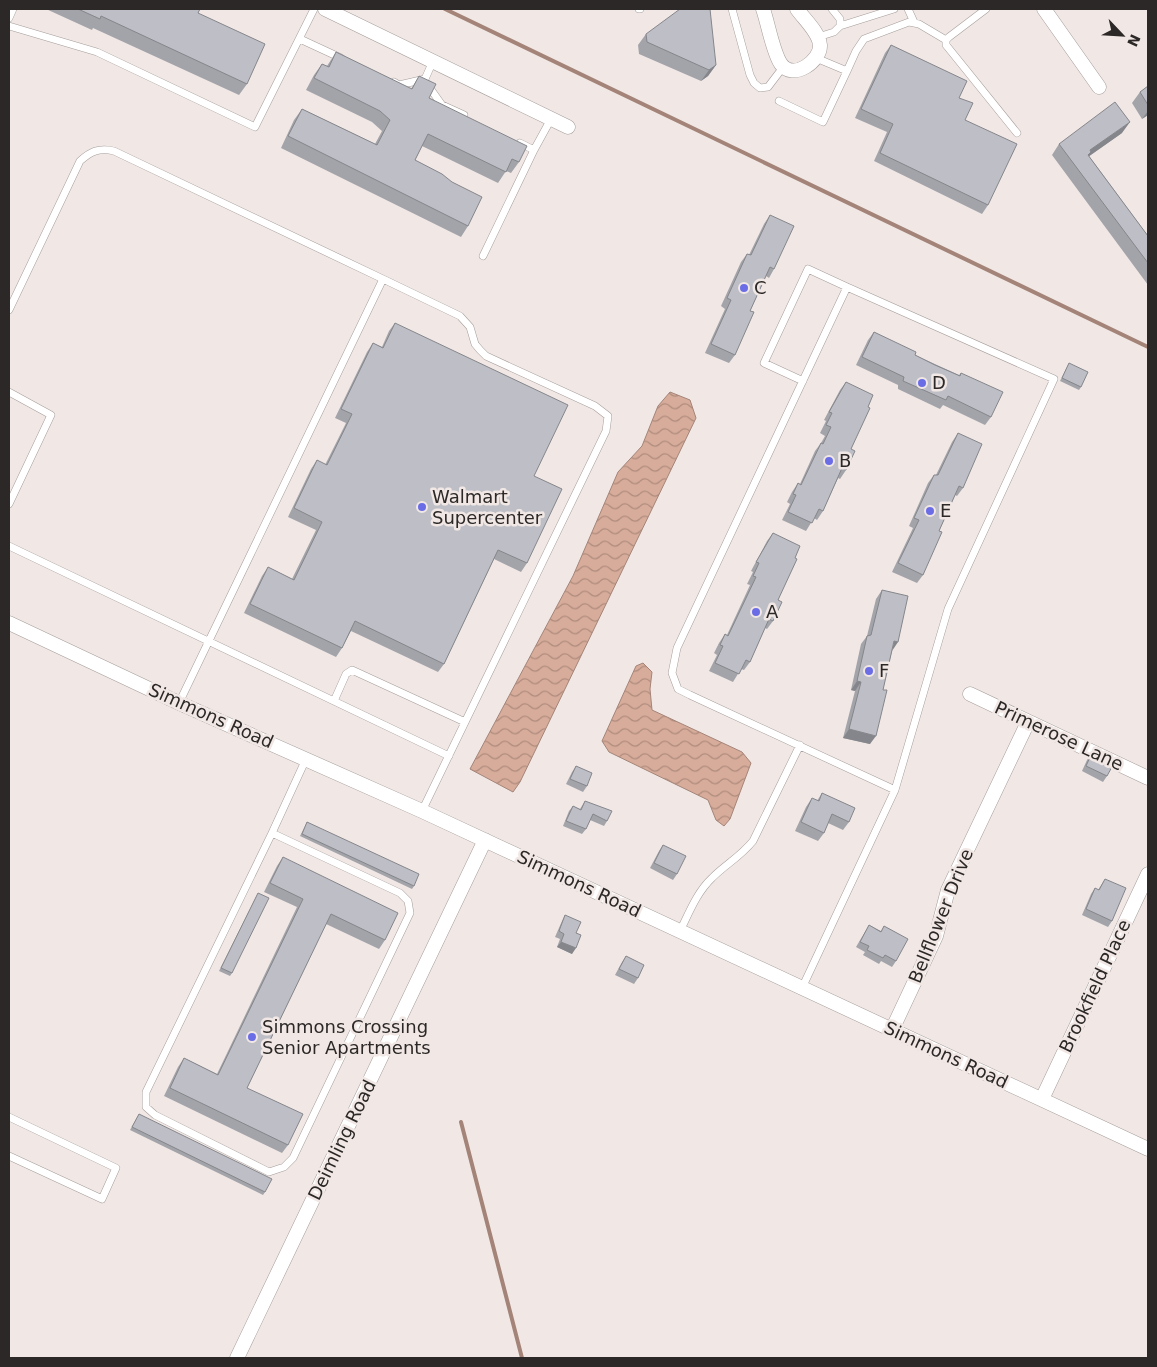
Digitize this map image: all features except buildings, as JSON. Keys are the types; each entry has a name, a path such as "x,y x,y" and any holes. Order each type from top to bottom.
{"street":[{"path":"325,9 568,127"},
{"path":"763,9 777,54 784,66 789,70 798,70 806,67 816,58 820,44 818,37 797,9"},
{"path":"1044,9 1099,87"},
{"name":"Simmons Road","path":"9,623 179,703 422,811 1148,1149"},
{"name":"Primerose Lane","path":"970,694 1148,778"},
{"name":"Bellflower Drive","path":"892,1030 936,936 948,890 1028,722"},
{"name":"Deimling Road","path":"237,1358 484,840"},
{"name":"Brookfield Place","path":"1042,1099 1148,874"}],"lane":[{"path":"9,18 13,9"},
{"path":"9,26 97,52 255,127 314,9"},
{"path":"732,9 754,84 760,88 768,87 784,66"},
{"path":"832,9 840,19 840,26"},
{"path":"818,37 834,32 840,26 894,9"},
{"path":"908,9 914,22 946,40"},
{"path":"946,40 986,9"},
{"path":"779,100 823,122 856,51 864,39 914,22"},
{"path":"300,39 352,63"},
{"path":"946,40 946,45 1017,133"},
{"path":"816,58 847,71"},
{"path":"425,80 433,61"},
{"path":"386,79 399,85 425,80"},
{"path":"425,80 442,105 473,119"},
{"path":"482,256 551,118"},
{"path":"516,141 534,150"},
{"path":"9,310 80,161 88,154 106,149 460,316 470,327 475,344 486,356 595,406 608,416 606,430 422,811"},
{"path":"802,988 895,790 948,609 1054,379 808,269 764,363 803,381"},
{"path":"179,703 383,279"},
{"path":"847,287 677,648 672,673 678,689 895,790"},
{"path":"9,392 50,415 9,504"},
{"path":"9,546 449,756"},
{"path":"334,701 346,674 352,670 465,722"},
{"path":"680,931 700,892 712,878 743,854 753,841 800,745"},
{"path":"272,833 400,893 408,901 410,913 293,1158 284,1167 269,1172 155,1116 146,1106 146,1092 306,759"},
{"path":"9,1117 116,1168 102,1199 9,1156"}],"water":[{"path":"670,392 690,400 696,418 520,782 513,792 470,769 573,576 618,472 642,446 658,406"},
{"path":"643,663 652,672 650,689 652,710 742,752 751,763 730,819 724,826 716,820 708,800 609,752 602,741 636,666"}],"waterway":[{"path":"445,9 1148,347"},
{"path":"461,1122 522,1358"}],"place":[{"name":"C","path":"744,288"},
{"name":"D","path":"922,383"},
{"name":"B","path":"829,461"},
{"name":"Walmart Supercenter","path":"422,507"},
{"name":"E","path":"930,511"},
{"name":"A","path":"756,612"},
{"name":"F","path":"869,671"},
{"name":"Simmons Crossing Senior Apartments","path":"252,1037"}]}
